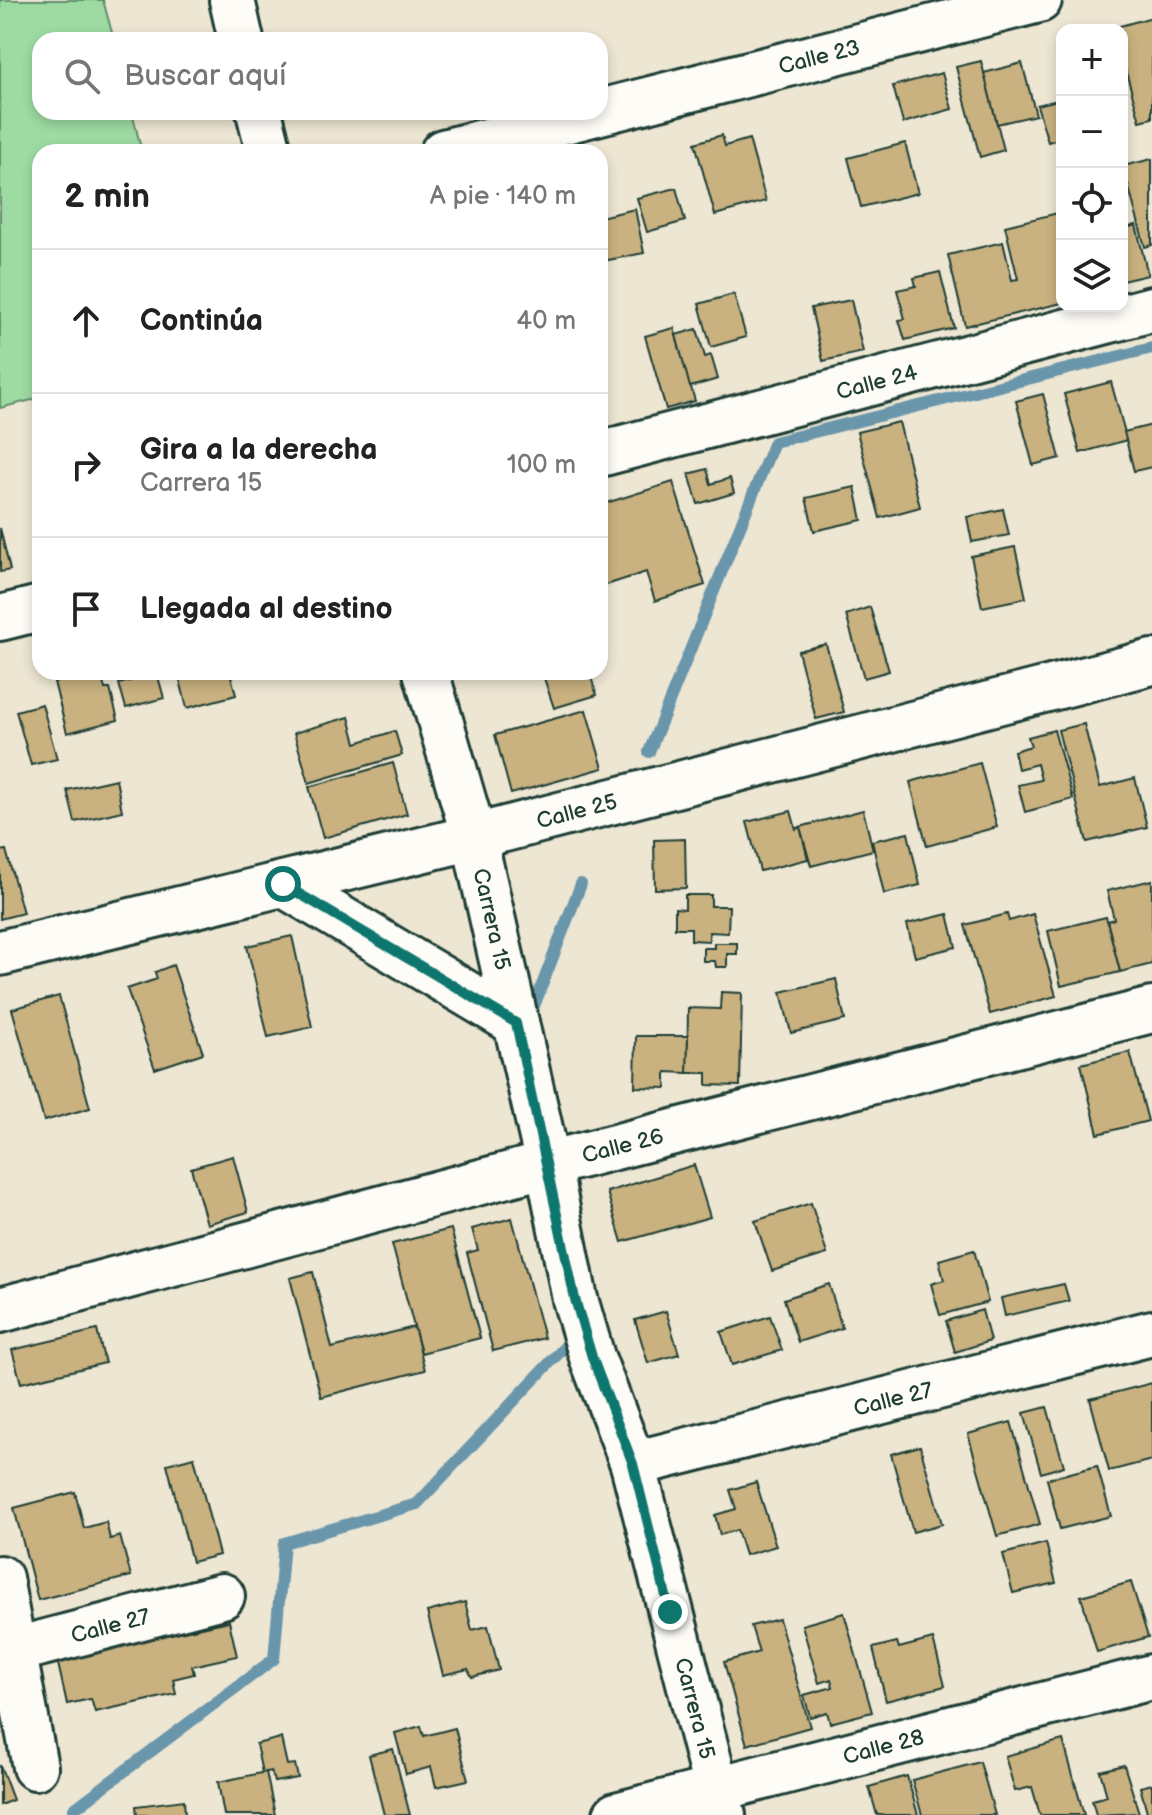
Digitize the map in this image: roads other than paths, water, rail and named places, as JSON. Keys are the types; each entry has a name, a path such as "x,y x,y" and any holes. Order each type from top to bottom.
{"street":[{"path":"232,0 239,32"},
{"name":"Calle 23","path":"608,110 1039,0"},
{"path":"261,120 267,144"},
{"name":"Calle 23","path":"474,144 568,120"},
{"name":"Calle 24","path":"608,452 1152,309"},
{"path":"0,618 32,610"},
{"name":"Calle 25","path":"0,953 474,837 1152,662"},
{"name":"Carrera 15","path":"428,680 474,837 548,1164 575,1299 592,1357 633,1464 720,1802"},
{"path":"283,884 516,1023"},
{"name":"Calle 26","path":"0,1310 548,1164 1152,1010"},
{"name":"Calle 27","path":"633,1464 1152,1333"},
{"path":"0,1578 8,1652 35,1767"},
{"name":"Calle 27","path":"8,1652 222,1596"},
{"name":"Calle 28","path":"616,1815 720,1802 1152,1677"}],"waterway":[{"path":"649,752 774,442 1152,348"},
{"path":"529,1019 581,884"},
{"path":"74,1809 274,1659 284,1543 417,1504 575,1336"}]}
